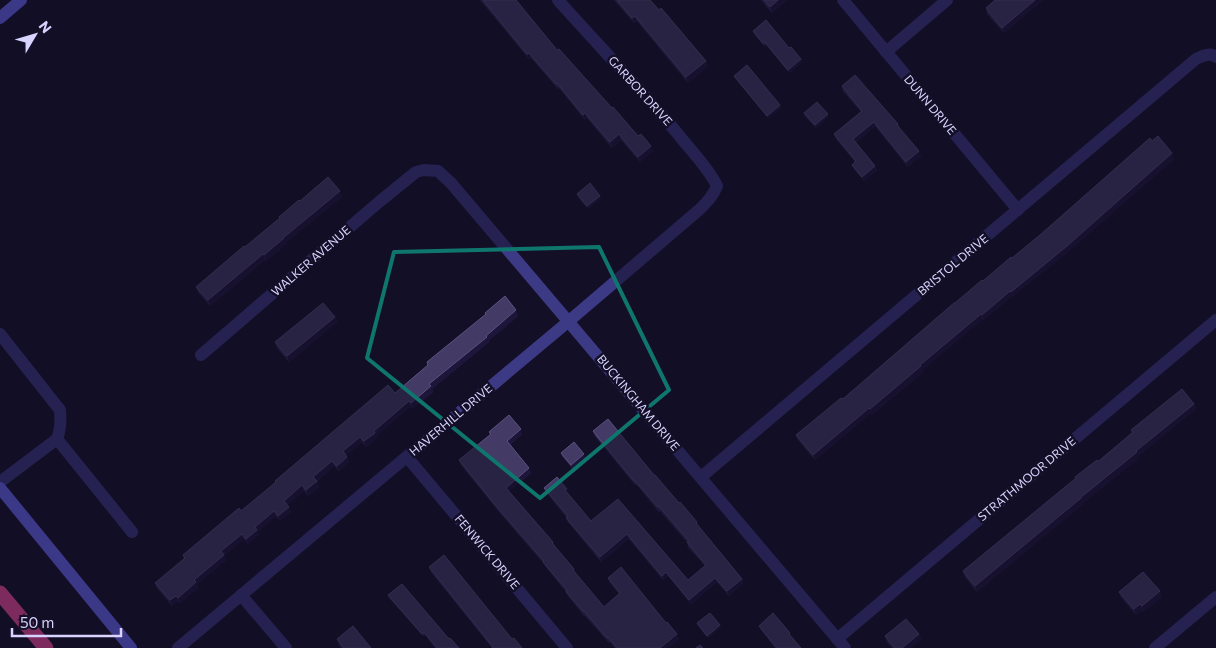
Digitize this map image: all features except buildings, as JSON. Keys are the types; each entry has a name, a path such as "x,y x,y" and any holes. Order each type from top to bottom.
{"highway":[{"path":"0,593 46,648"}],"main road":[{"path":"0,18 21,0"},
{"path":"0,488 131,648"}],"street":[{"name":"GARBOR DRIVE","path":"558,0 667,121 706,168 717,186"},
{"name":"DUNN DRIVE","path":"843,0 1018,210"},
{"path":"886,52 947,0"},
{"name":"BRISTOL DRIVE","path":"701,477 1196,59 1211,56"},
{"name":"BUCKINGHAM DRIVE","path":"424,170 438,171 451,183 841,644"},
{"name":"WALKER AVENUE","path":"201,356 379,202 416,172 424,170"},
{"name":"HAVERHILL DRIVE","path":"178,648 570,322 705,204 717,186"},
{"name":"STRATHMOOR DRIVE","path":"841,644 1216,320"},
{"path":"0,334 60,410 61,423 57,439 0,482"},
{"path":"57,439 132,532"},
{"name":"FENWICK DRIVE","path":"407,456 567,648"},
{"path":"241,595 286,648"},
{"path":"1155,648 1216,597"}],"highlighted area":[{"path":"599,247 669,390 540,498 367,358 394,252"}]}
